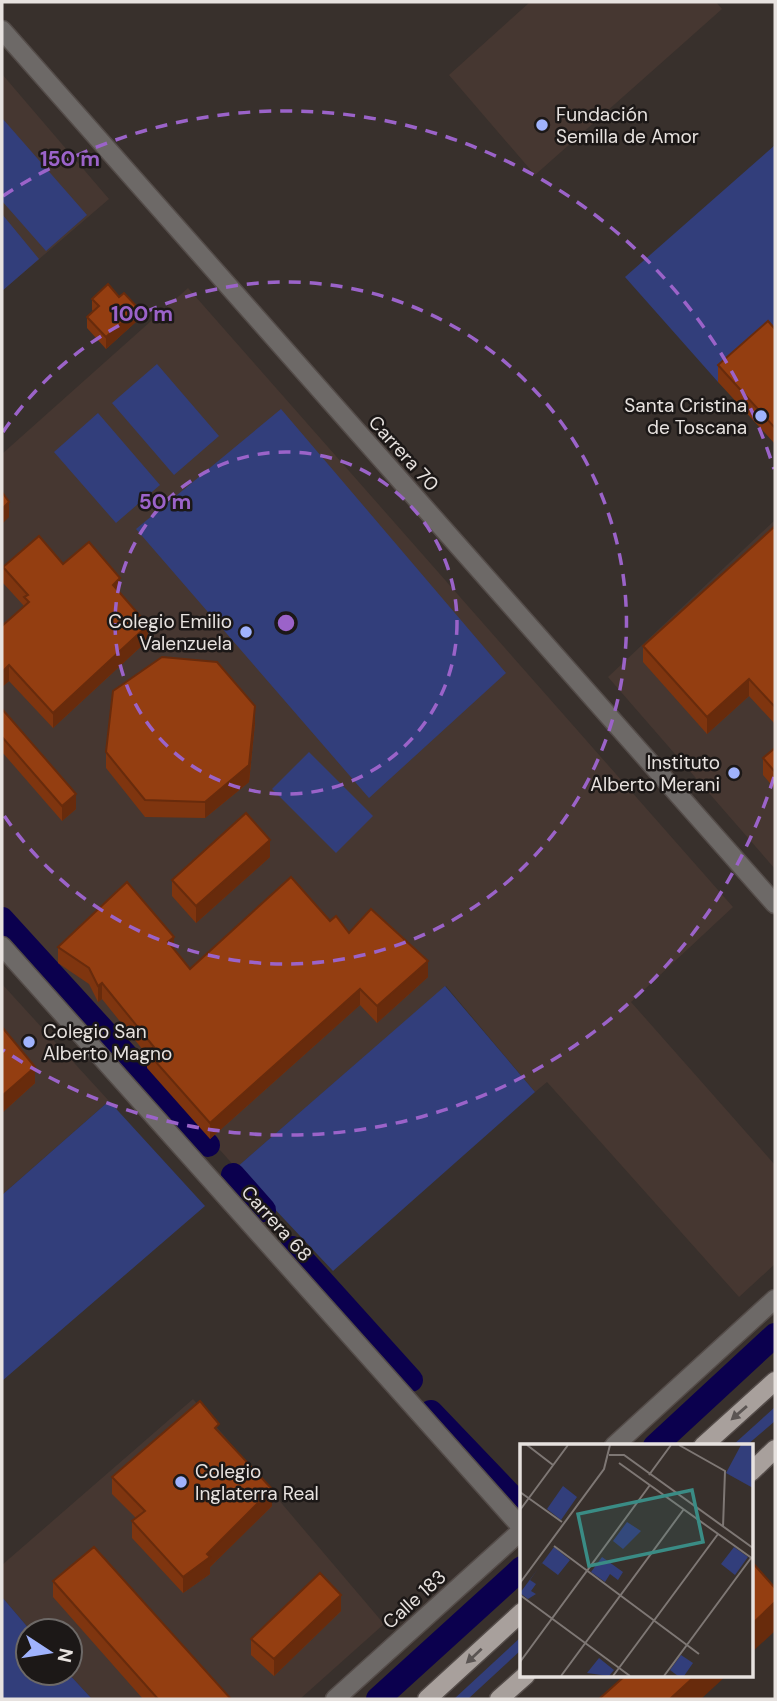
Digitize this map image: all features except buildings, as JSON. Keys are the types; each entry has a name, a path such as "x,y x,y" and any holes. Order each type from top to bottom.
{"main road":[{"path":"705,1444 775,1381"},
{"path":"752,1471 775,1449"},
{"path":"427,1699 520,1614"},
{"path":"499,1699 525,1676"}],"street":[{"name":"Carrera 70","path":"2,30 775,905"},
{"name":"Carrera 68","path":"2,946 520,1527"},
{"path":"616,1444 775,1299"},
{"name":"Calle 183","path":"335,1699 520,1531"}],"shaded area":[{"name":"Fundación Semilla de Amor","path":"530,2 716,2 722,9 535,175 449,75"},
{"path":"2,74 109,199 2,291"},
{"path":"2,118 87,215 46,251 2,201"},
{"path":"775,145 775,331 718,382 625,277"},
{"path":"2,214 39,259 2,291"},
{"name":"Colegio Emilio Valenzuela","path":"188,288 733,907 631,1002 775,1165 775,1264 739,1297 547,1082 535,1092 446,986 236,1168 2,906 2,454"},
{"path":"157,364 219,436 174,475 112,403"},
{"path":"281,409 506,673 369,798 136,529"},
{"path":"98,413 160,485 116,523 54,452"},
{"name":"Instituto Alberto Merani","path":"775,520 775,869 608,677"},
{"path":"309,752 373,816 336,853 272,789"},
{"name":"Colegio San Alberto Magno","path":"2,984 109,1101 2,1195"},
{"path":"445,986 535,1092 333,1271 236,1168"},
{"path":"109,1101 205,1206 2,1381 2,1195"},
{"name":"Colegio Inglaterra Real","path":"193,1399 384,1624 300,1699 92,1699 81,1687 84,1687 84,1617 19,1617 2,1597 2,1565"},
{"path":"775,1407 775,1421 748,1444 734,1444"},
{"path":"2,1597 19,1617 14,1617 14,1687 81,1687 92,1699 2,1699"},
{"path":"520,1638 520,1651 468,1699 454,1699"}],"waterway":[{"path":"2,919 208,1145"},
{"path":"233,1175 264,1210"},
{"path":"292,1248 411,1380"},
{"path":"657,1444 775,1335"},
{"path":"431,1412 518,1503"},
{"path":"378,1699 520,1570"}],"place":[{"name":"Fundación Semilla de Amor","path":"542,125"},
{"name":"Santa Cristina de Toscana","path":"761,416"},
{"name":"Colegio Emilio Valenzuela","path":"246,632"},
{"name":"Instituto Alberto Merani","path":"734,773"},
{"name":"Colegio San Alberto Magno","path":"29,1042"},
{"name":"Colegio Inglaterra Real","path":"181,1482"}]}
